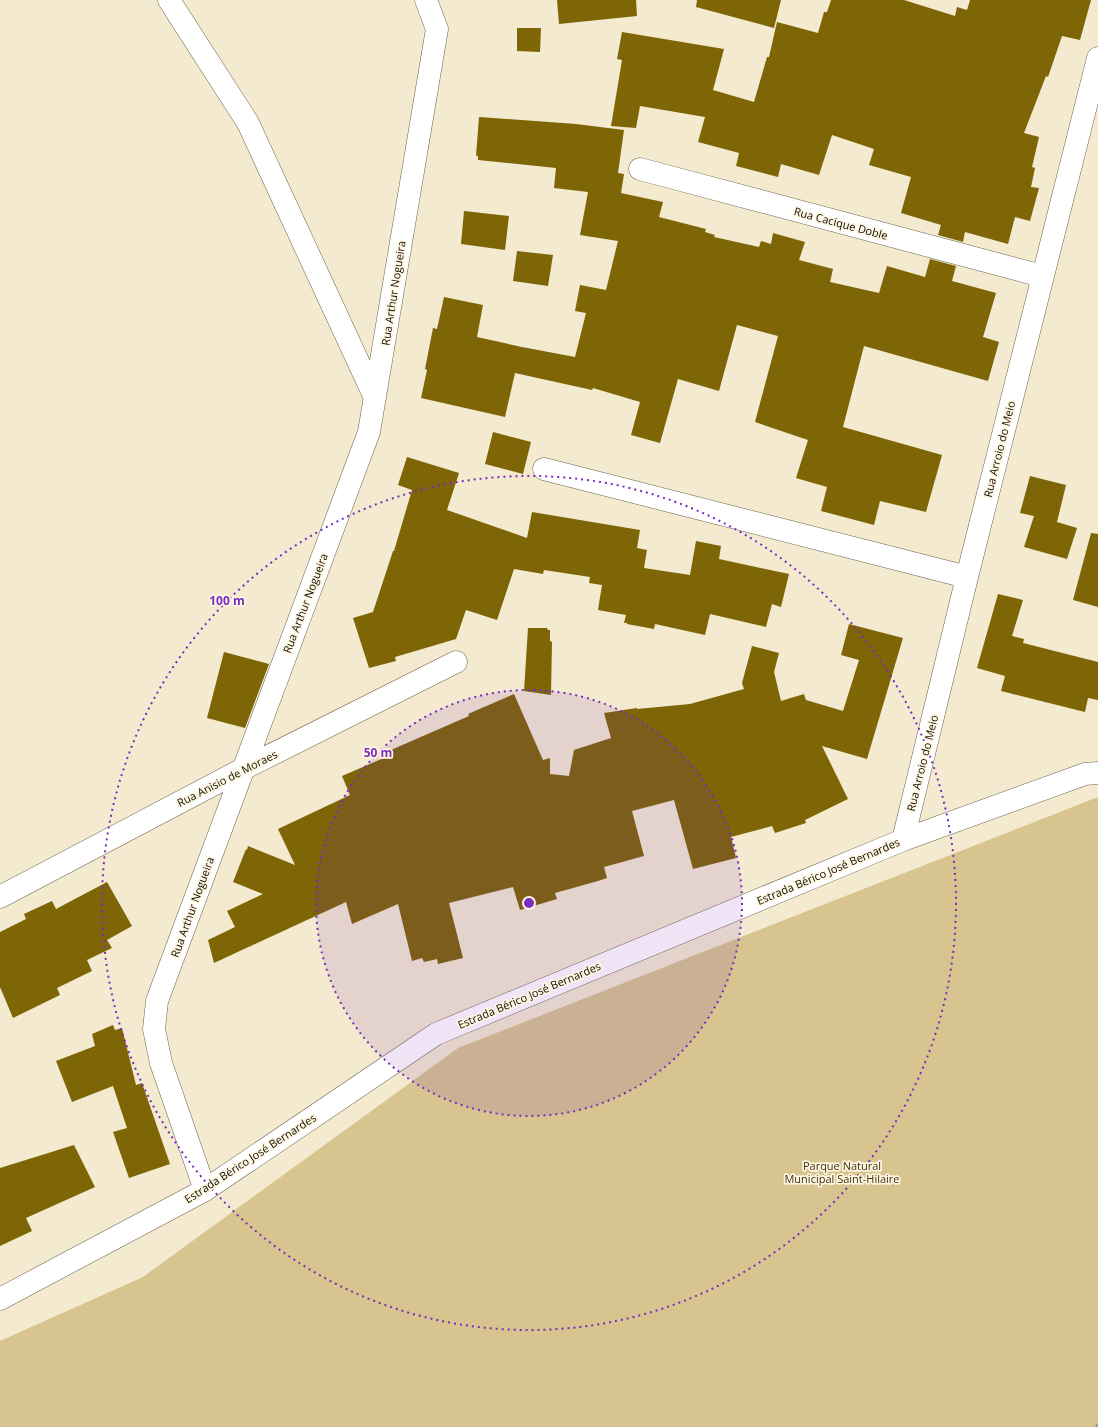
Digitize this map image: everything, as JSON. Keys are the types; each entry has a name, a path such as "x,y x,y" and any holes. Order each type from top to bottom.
{"street":[{"path":"169,0 248,123 375,398"},
{"name":"Rua Arthur Nogueira","path":"204,1190 161,1063 154,1029 157,1001 369,432 437,29 426,0"},
{"name":"Rua Arroio do Meio","path":"903,840 1042,276 1098,58"},
{"name":"Rua Cacique Doble","path":"640,169 1042,276"},
{"path":"544,469 967,577"},
{"name":"Rua Anisio de Moraes","path":"0,898 243,769 456,662"},
{"name":"Estrada Bérico José Bernardes","path":"0,1299 204,1190 436,1034 903,840 1085,774 1098,773"}],"green space":[{"name":"Parque Natural Municipal Saint-Hilaire","path":"1098,797 1098,1427 0,1427 0,1341 143,1277 458,1048"}],"building":[{"path":"557,0 636,0 637,16 559,24"},
{"path":"697,0 781,0 774,28 696,7"},
{"path":"831,0 904,0 955,16 957,7 967,10 970,0 1091,0 1080,40 1062,36 1048,77 1046,76 1024,133 1039,137 1032,167 1035,168 1031,187 1039,188 1030,221 1015,217 1008,244 965,232 963,242 938,235 941,225 901,213 911,177 869,165 874,149 832,135 819,175 781,164 778,177 736,166 739,153 698,142 705,117 640,106 636,128 611,126 622,60 617,59 622,32 724,49 713,90 754,102 767,57 769,57 777,22 818,33 824,12 827,12"},
{"path":"517,28 541,28 540,52 517,51"},
{"path":"479,117 576,124 624,130 618,173 624,174 621,193 663,202 659,217 706,229 705,232 715,235 714,237 759,247 761,241 771,244 773,233 805,242 799,260 833,269 830,282 879,293 887,266 925,277 930,259 956,266 952,281 996,293 983,337 999,342 988,381 864,346 843,427 942,455 926,512 880,501 874,525 821,511 827,487 796,478 808,440 755,422 778,336 737,325 719,391 678,379 660,443 631,435 640,402 593,388 592,390 515,373 505,417 421,398 433,328 437,329 444,297 483,305 477,337 575,357 586,313 575,311 580,285 606,290 618,241 580,235 588,192 554,188 556,168 478,160 478,156 476,156"},
{"path":"464,211 509,216 505,250 461,244"},
{"path":"517,251 553,255 548,286 513,281"},
{"path":"493,432 531,442 523,474 485,464"},
{"path":"407,457 459,473 447,510 527,538 532,512 640,530 637,548 647,550 644,568 690,575 696,541 721,546 719,559 789,574 781,607 772,604 766,627 710,614 705,635 655,624 654,629 624,623 626,615 598,610 602,585 589,583 590,577 544,570 543,574 514,569 497,620 466,610 456,639 395,657 396,661 369,668 353,618 373,612 394,551 412,490 398,485"},
{"path":"1030,476 1066,485 1057,522 1077,528 1067,559 1024,547 1034,516 1020,513"},
{"path":"1091,533 1098,534 1098,607 1073,600"},
{"path":"998,594 1023,600 1012,636 1024,639 1023,643 1098,662 1098,700 1088,698 1085,712 1001,691 1005,676 977,668"},
{"path":"849,624 903,638 867,759 822,746 848,799 805,820 806,823 775,833 772,826 731,837 736,858 693,869 674,800 632,811 644,856 604,867 607,878 555,893 557,899 520,910 513,887 449,903 463,958 438,964 437,959 424,962 422,958 412,961 398,904 352,924 346,902 214,963 208,940 235,927 227,911 263,894 233,882 248,846 295,865 278,829 350,795 342,776 386,757 384,753 469,716 468,714 514,694 543,760 550,758 550,774 569,776 574,750 611,738 604,713 637,708 690,704 744,689 742,683 752,646 779,653 774,672 781,701 804,694 806,700 843,711 859,660 841,655"},
{"path":"528,628 547,628 550,630 550,641 552,642 551,695 524,691"},
{"path":"224,652 269,664 245,728 207,718"},
{"path":"107,882 132,926 107,940 112,948 87,960 92,971 57,988 60,995 13,1018 0,987 0,932 26,919 24,914 52,901 56,909"},
{"path":"113,1025 115,1030 122,1028 136,1085 142,1083 170,1164 129,1178 113,1132 127,1128 113,1086 72,1102 56,1061 95,1046 92,1034"},
{"path":"74,1145 95,1187 26,1218 32,1231 0,1246 0,1168"}]}
